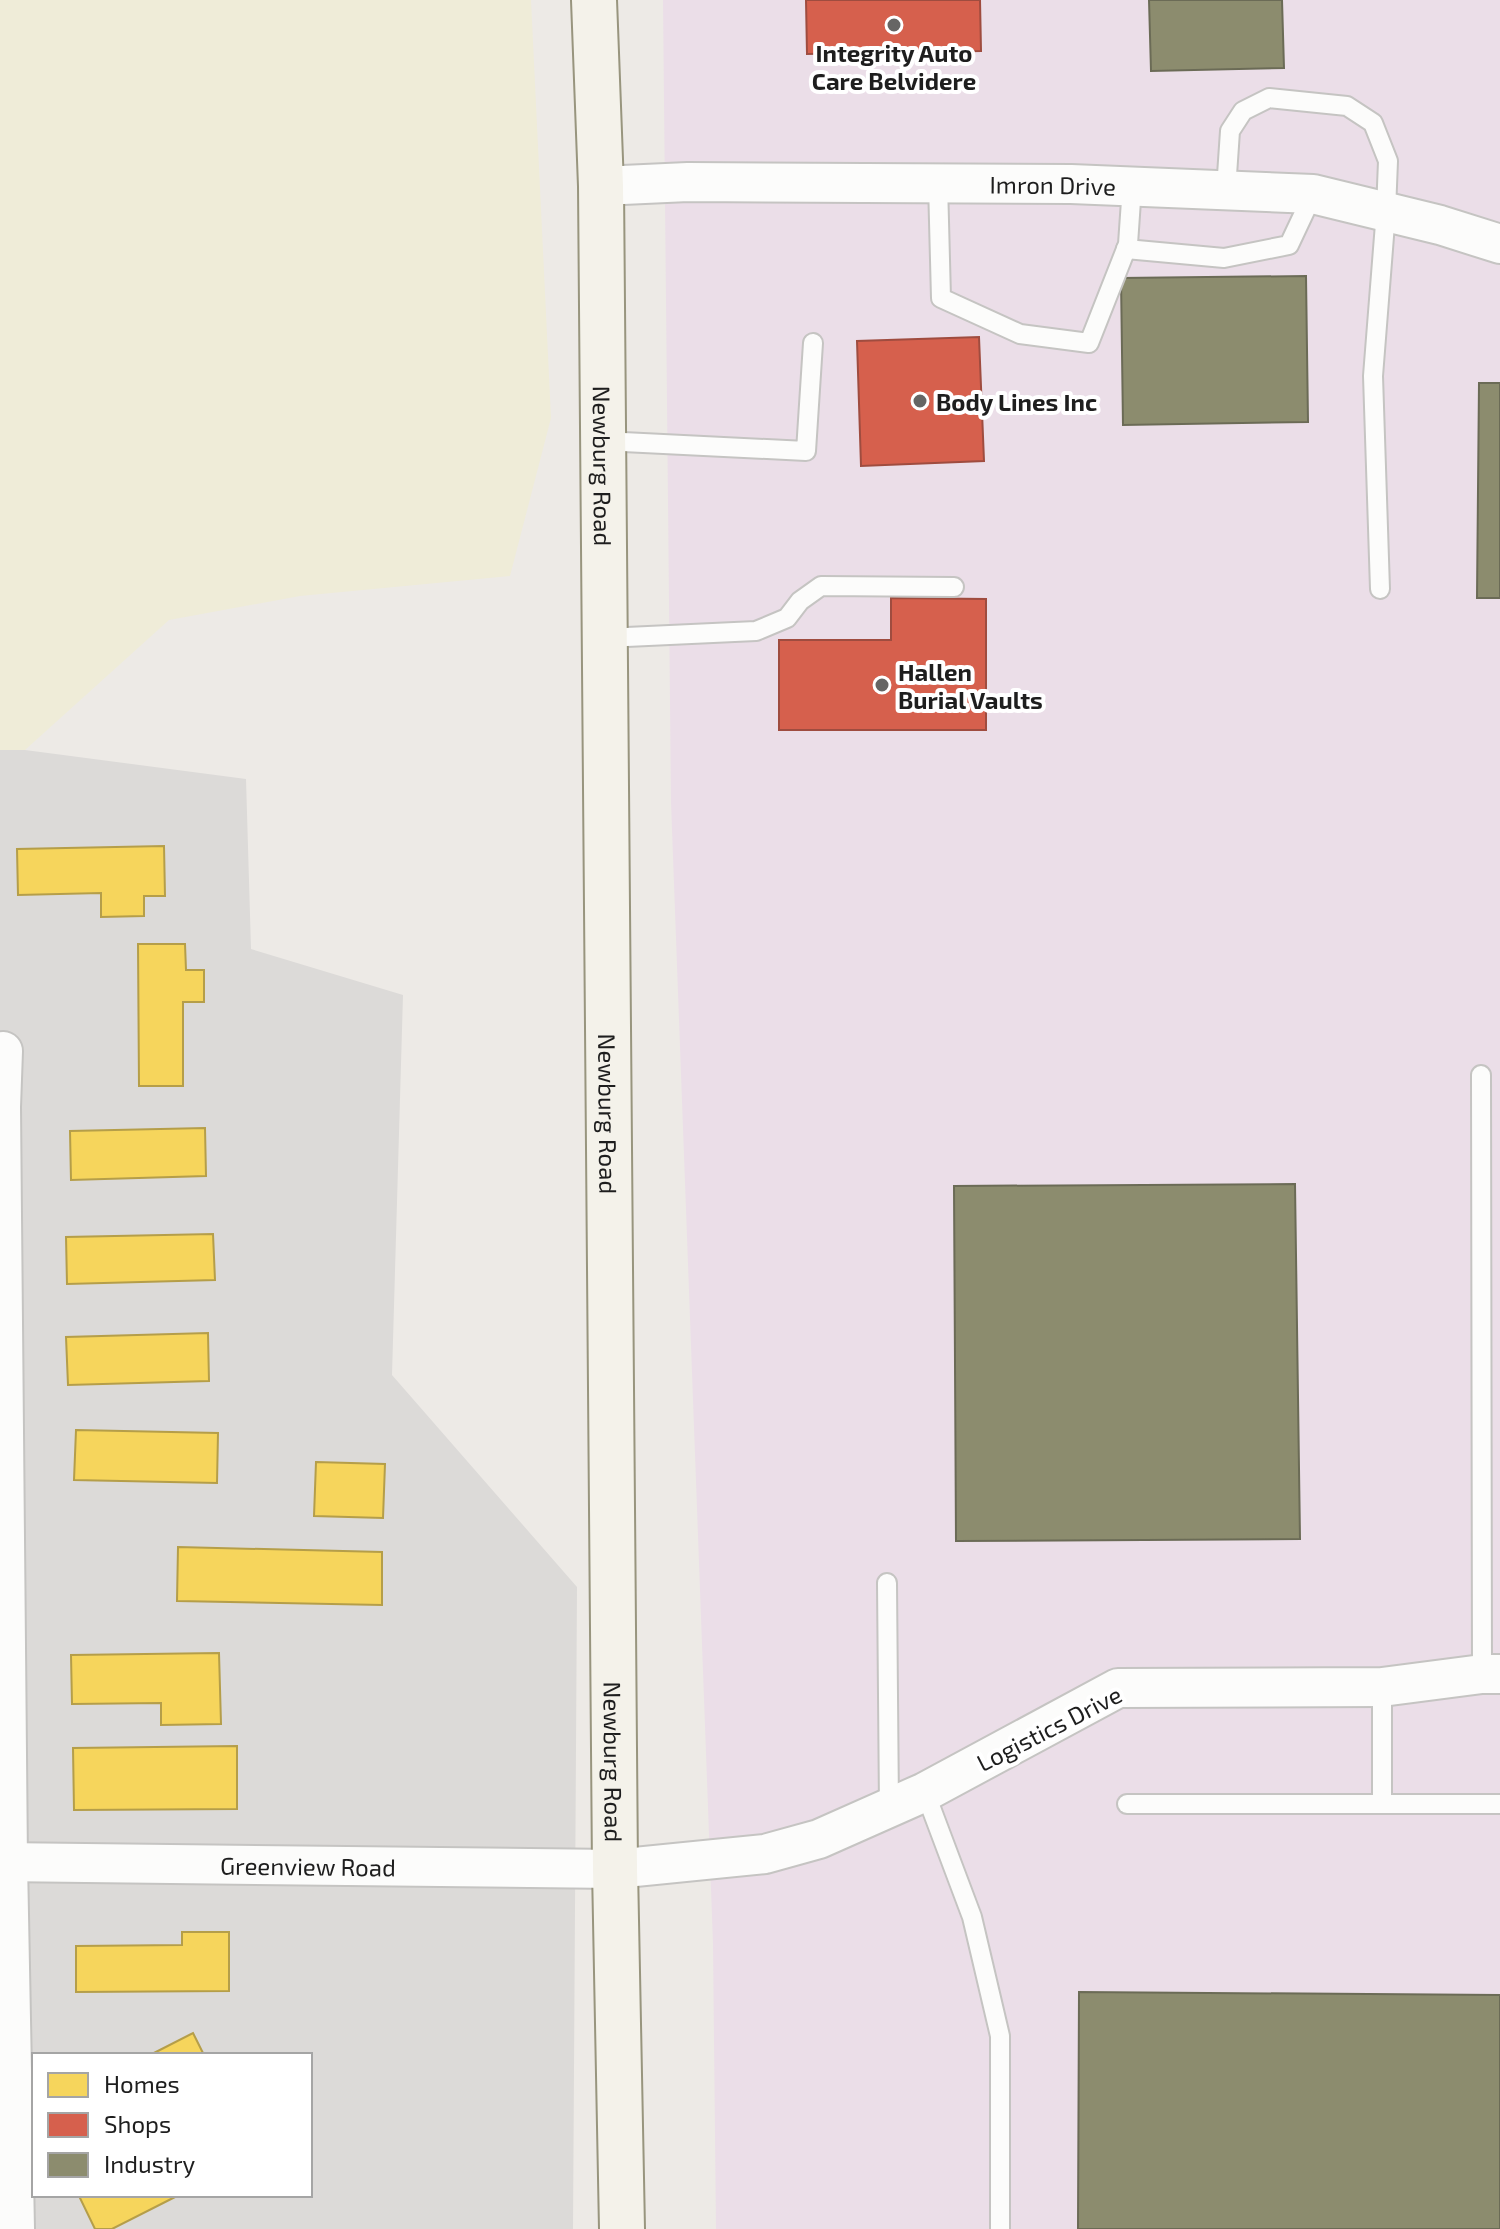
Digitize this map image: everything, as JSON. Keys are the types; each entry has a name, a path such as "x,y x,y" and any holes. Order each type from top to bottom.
{"main road":[{"name":"Newburg Road","path":"594,0 601,186 615,1869 622,2229"}],"street":[{"name":"Imron Drive","path":"601,186 688,182 938,183 1132,186 1313,194 1440,225 1500,244"},
{"path":"3,1051 4,1862 15,2229"},
{"name":"Logistics Drive","path":"615,1869 765,1854 819,1839 925,1792 1118,1688 1382,1687 1491,1674"},
{"name":"Greenview Road","path":"4,1862 615,1869"}],"lane":[{"path":"1226,190 1230,131 1243,111 1269,98 1347,106 1373,123 1388,161 1373,376 1380,589"},
{"path":"938,183 941,298 1020,334 1089,343 1126,249 1132,186"},
{"path":"1126,249 1224,258 1289,245 1313,194"},
{"path":"603,441 806,451 813,343"},
{"path":"605,638 756,631 787,618 800,601 821,586 954,587"},
{"path":"1481,1075 1491,1674"},
{"path":"887,1583 889,1808"},
{"path":"1382,1687 1382,1804"},
{"path":"925,1792 972,1917 1000,2036 1000,2229"},
{"path":"1127,1804 1500,1804"}],"shaded area":[{"path":"0,0 531,0 551,418 510,576 300,596 169,620 25,750 0,750"},
{"path":"663,0 1500,0 1500,2229 716,2229 713,1943 671,802"},
{"path":"0,750 25,750 246,779 251,949 403,995 392,1375 577,1587 573,2229 0,2229"}],"building: Homes":[{"path":"164,846 165,896 144,896 144,916 101,917 101,893 18,895 17,849"},
{"path":"138,944 185,944 186,970 204,970 204,1002 183,1002 183,1086 139,1086"},
{"path":"205,1128 206,1176 71,1180 70,1131"},
{"path":"213,1234 215,1280 67,1284 66,1237"},
{"path":"208,1333 209,1381 68,1385 66,1337"},
{"path":"76,1430 218,1433 217,1483 74,1480"},
{"path":"316,1462 385,1464 383,1518 314,1516"},
{"path":"178,1547 382,1552 382,1605 177,1601"},
{"path":"219,1653 221,1724 161,1725 161,1703 72,1704 71,1655"},
{"path":"237,1746 237,1809 74,1810 73,1748"},
{"path":"182,1932 229,1932 229,1991 76,1992 76,1946 182,1945"},
{"path":"193,2033 203,2053 154,2053"},
{"path":"79,2197 175,2197 112,2229 95,2229"}],"building: Shops":[{"name":"Integrity Auto Care Belvidere","path":"806,0 980,0 981,51 807,54"},
{"name":"Body Lines Inc","path":"979,337 984,461 861,466 857,341"},
{"name":"Hallen Burial Vaults","path":"891,598 986,599 986,730 779,730 779,640 891,640"}],"building: Industry":[{"path":"1149,0 1282,0 1284,68 1151,71"},
{"path":"1306,276 1308,422 1123,425 1121,278"},
{"path":"1479,383 1500,383 1500,598 1477,598"},
{"path":"1295,1184 1300,1539 956,1541 954,1186"},
{"path":"1079,1992 1500,1995 1500,2229 1078,2229"}],"place":[{"name":"Integrity Auto Care Belvidere","path":"894,25"},
{"name":"Body Lines Inc","path":"920,401"},
{"name":"Hallen Burial Vaults","path":"882,685"}]}
